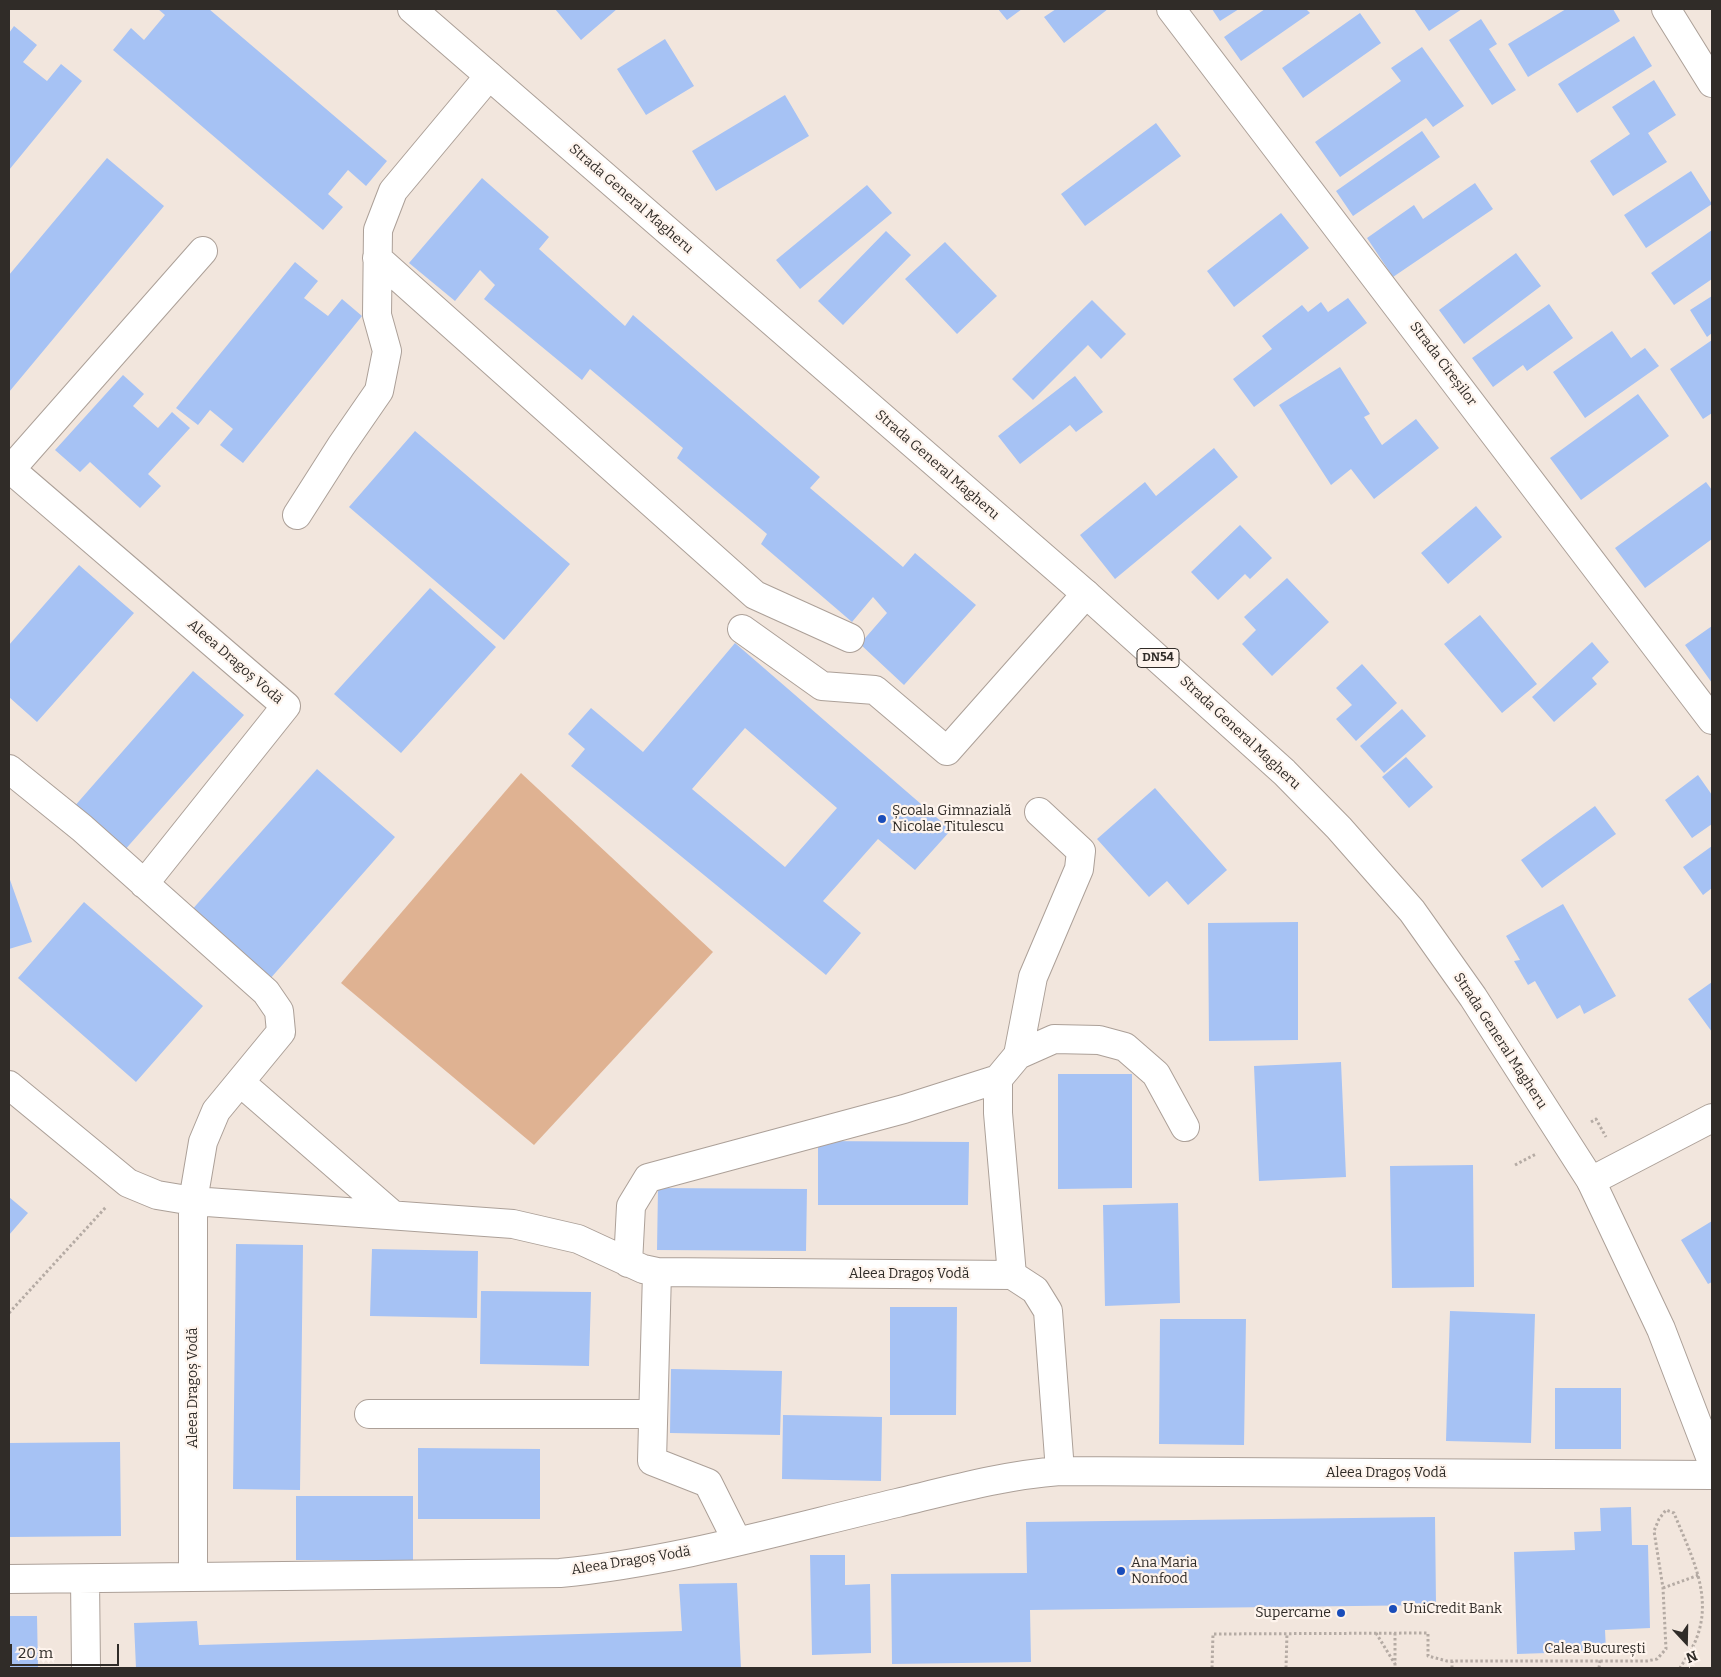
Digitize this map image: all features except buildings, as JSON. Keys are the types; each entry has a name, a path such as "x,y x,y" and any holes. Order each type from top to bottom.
{"street":[{"name":"Strada General Magheru","path":"412,9 1086,594 1284,772 1339,828 1412,911 1473,997 1591,1181 1661,1329 1712,1462"},
{"name":"Strada Cireșilor","path":"1171,9 1712,720"},
{"path":"1666,9 1712,83"},
{"path":"298,515 341,446 379,391 387,351 378,315 378,230 393,192 489,76"},
{"name":"Aleea Dragoș Vodă","path":"144,884 286,706 10,468 203,252"},
{"path":"377,258 755,595 850,638"},
{"path":"742,629 822,686 875,690 948,751 1086,594"},
{"name":"Aleea Dragoș Vodă","path":"9,769 82,828 266,992 280,1011 281,1032 216,1111 203,1142 193,1201 193,1576"},
{"path":"628,1263 631,1206 648,1178 904,1109 998,1080 1018,1054 1033,977 1079,869 1081,851 1039,812"},
{"path":"1018,1054 1054,1039 1098,1040 1125,1047 1156,1074 1185,1127"},
{"path":"998,1080 998,1113 1012,1275 1035,1290 1048,1311 1060,1471"},
{"path":"240,1082 393,1215"},
{"name":"Aleea Dragoș Vodă","path":"9,1085 128,1183 157,1195 193,1201 514,1224 578,1240 628,1263 657,1272 1012,1275"},
{"path":"1591,1181 1712,1118"},
{"path":"657,1272 652,1461 708,1482 736,1541"},
{"path":"370,1414 654,1414"},
{"name":"Aleea Dragoș Vodă","path":"9,1579 560,1573 600,1569 736,1541 1003,1477 1060,1471 1712,1475"},
{"path":"85,1578 86,1668"}],"path":[{"path":"9,1313 128,1183"},
{"name":"Calea București","path":"1212,1668 1213,1634 1428,1633 1428,1656 1452,1661 1647,1661 1657,1659 1666,1649 1663,1588 1654,1532 1659,1519 1666,1510 1674,1513 1699,1575 1703,1606 1697,1637 1680,1668"},
{"path":"1663,1588 1699,1575"},
{"path":"1286,1668 1287,1633"},
{"path":"1376,1633 1395,1666"},
{"path":"1395,1633 1395,1666"},
{"path":"1600,1660 1600,1668"},
{"path":"1452,1661 1452,1668"}],"shaded area":[{"path":"521,773 713,952 534,1145 341,983"}],"place":[{"name":"Școala Gimnazială Nicolae Titulescu","path":"882,819"},
{"name":"Ana Maria Nonfood","path":"1121,1571"},
{"name":"UniCredit Bank","path":"1393,1609"},
{"name":"Supercarne","path":"1341,1613"}]}
